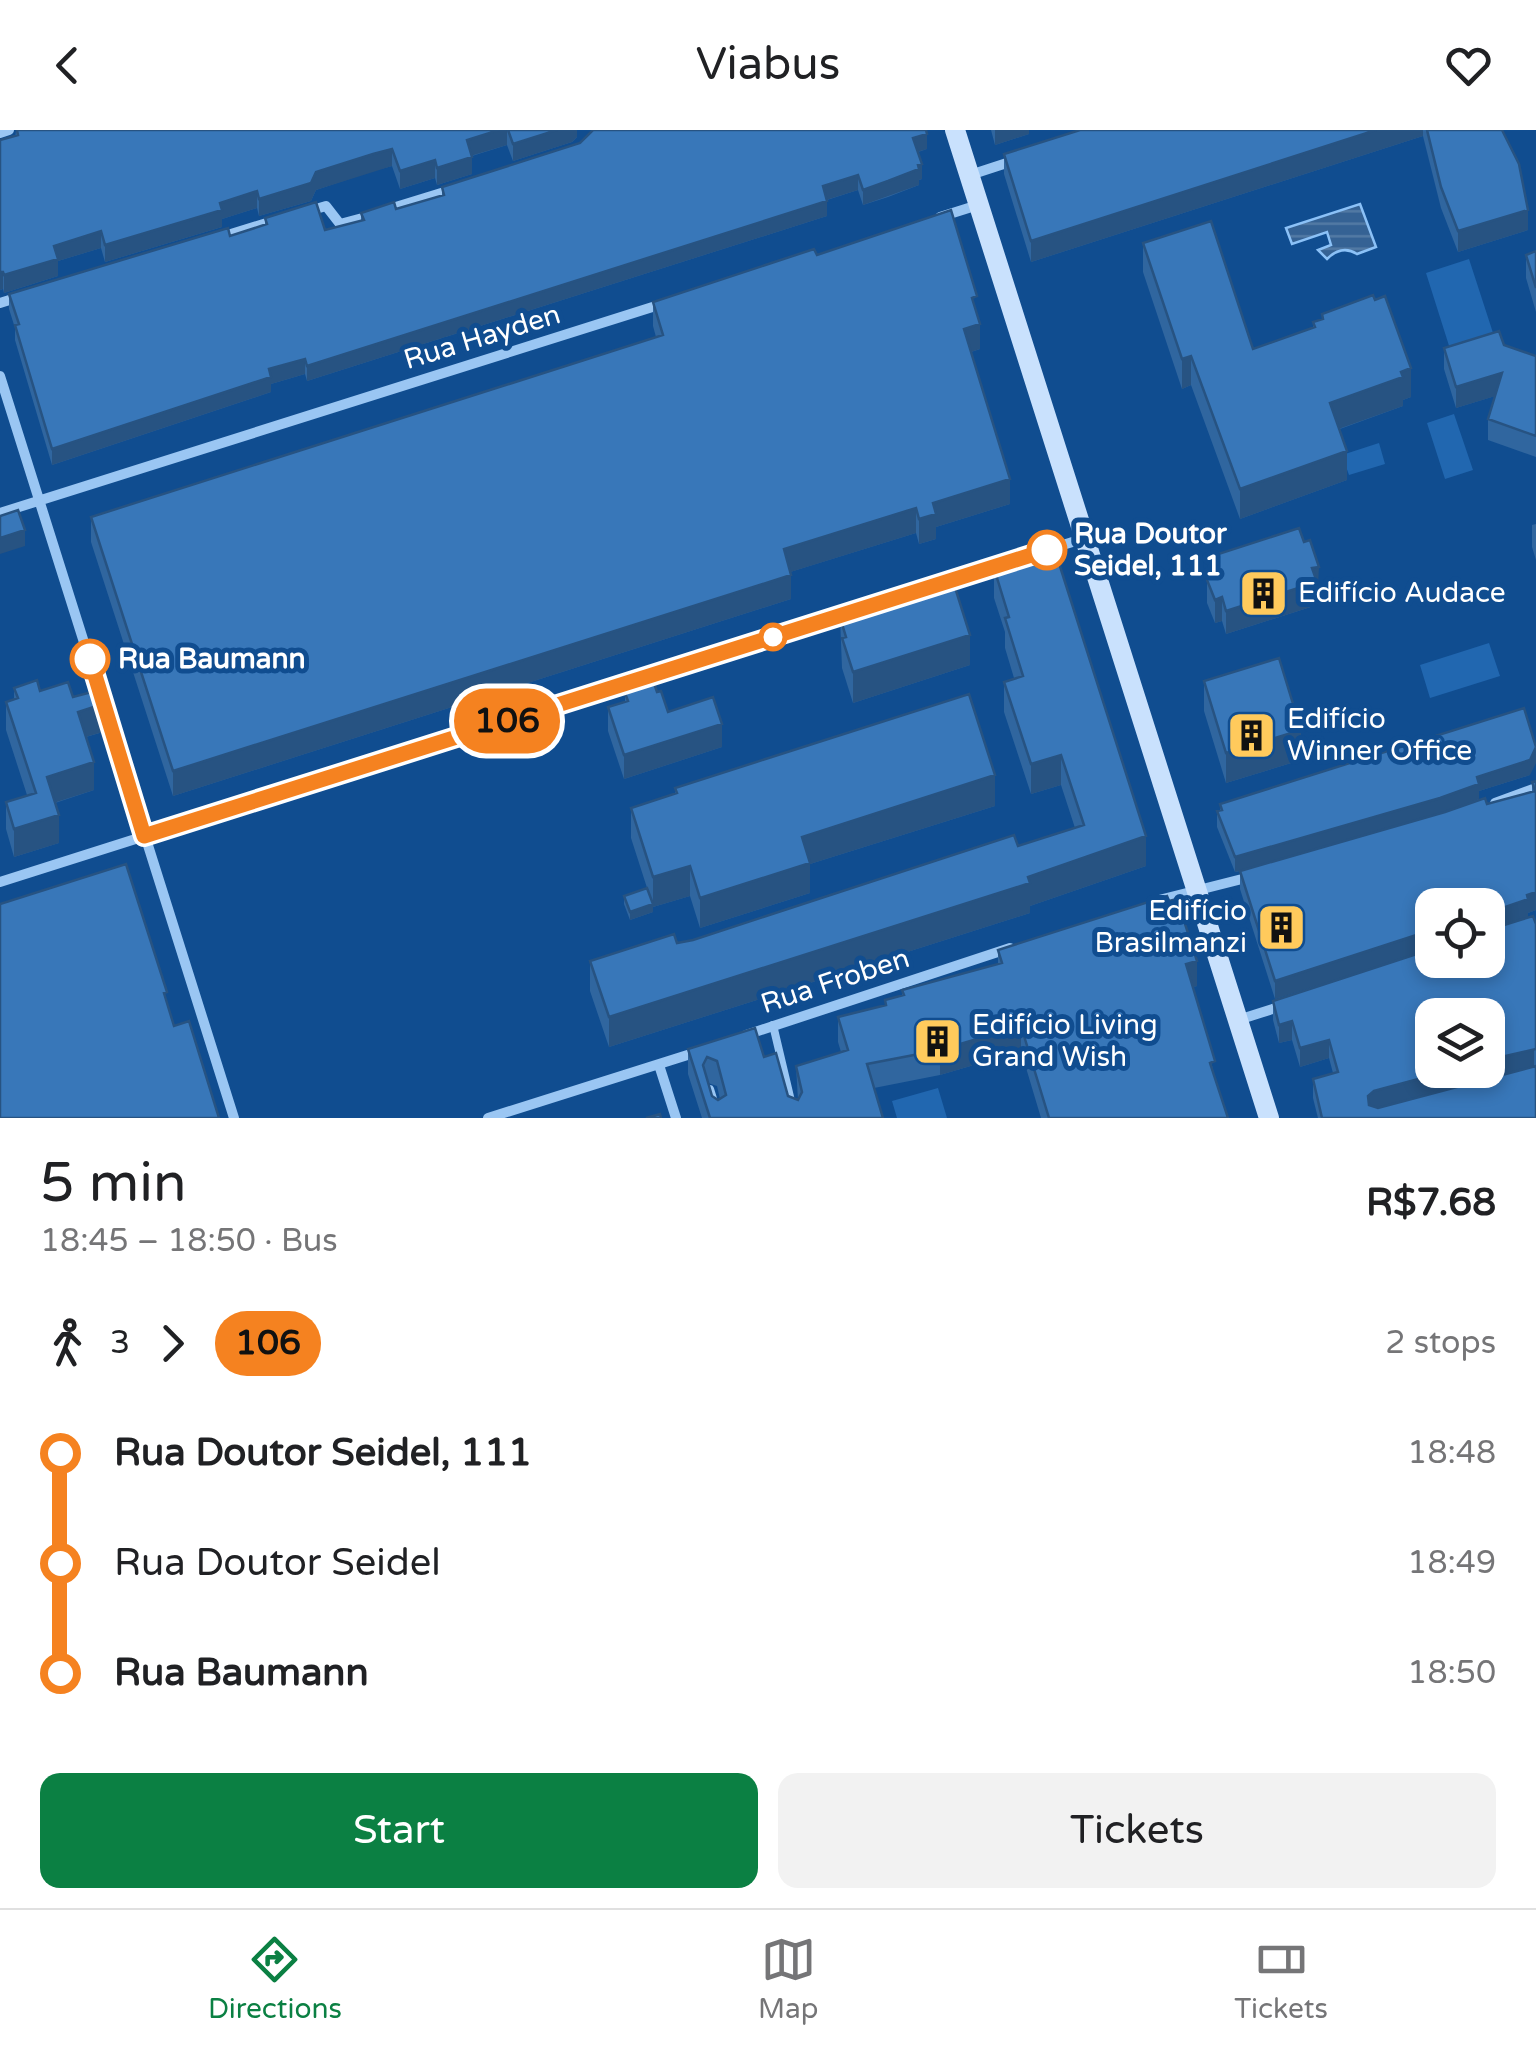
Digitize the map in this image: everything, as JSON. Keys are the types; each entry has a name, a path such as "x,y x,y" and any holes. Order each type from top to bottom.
{"main road":[{"path":"955,130 1269,1118"}],"street":[{"path":"0,133 9,130"},
{"path":"970,175 1028,156"},
{"path":"305,212 326,206 336,222 345,224 470,184"},
{"path":"923,222 978,205"},
{"path":"210,240 286,218"},
{"path":"0,303 38,292"},
{"name":"Rua Hayden","path":"0,513 681,298"},
{"path":"0,376 234,1118"},
{"path":"0,882 1085,538"},
{"path":"1480,808 1536,788"},
{"path":"1145,904 1254,876"},
{"name":"Rua Froben","path":"740,1037 1014,946"},
{"path":"1238,1020 1302,1000"},
{"path":"488,1118 708,1048"},
{"path":"659,1065 676,1118"}],"lane":[{"path":"773,1025 795,1118"},
{"path":"710,1089 719,1118"}],"shaded area":[{"path":"1360,204 1376,247 1357,254 1341,250 1327,259 1318,250 1331,245 1327,232 1292,244 1286,228"},
{"path":"1469,259 1495,339 1451,352 1426,273"},
{"path":"1454,414 1473,470 1445,479 1427,423"},
{"path":"1379,443 1385,464 1349,475 1342,455"},
{"path":"1489,643 1500,676 1430,698 1420,665"},
{"path":"938,1088 947,1118 897,1118 892,1101"}],"building":[{"path":"17,130 499,130 467,140 472,157 437,168 435,160 400,171 392,149 316,172 311,183 259,199 257,191 220,203 222,210 105,245 101,231 54,246 58,259 4,275 0,272 0,140 18,135"},
{"path":"508,130 557,130 513,144"},
{"path":"593,130 926,130 927,134 913,138 922,164 919,169 863,190 858,175 823,186 827,201 307,366 305,359 269,369 271,377 52,449 9,294 228,228 230,236 267,224 265,218 316,202 325,230 364,220 361,213 394,202 396,209 444,195 442,187 580,143"},
{"path":"1080,130 1376,130 1031,241 1004,154"},
{"path":"1427,130 1502,130 1519,164 1528,210 1458,231 1441,187"},
{"path":"951,210 977,296 972,298 980,324 964,329 1010,479 933,503 936,514 919,519 916,508 784,549 791,575 173,771 91,517 663,335 653,302 814,249 817,255"},
{"path":"1211,221 1253,349 1315,327 1313,322 1323,319 1322,314 1373,295 1375,300 1385,296 1411,368 1401,372 1403,377 1330,403 1347,451 1240,489 1191,356 1182,359 1143,243"},
{"path":"1536,251 1536,288 1526,255"},
{"path":"1499,331 1504,345 1536,356 1536,436 1488,419 1502,373 1456,387 1444,348"},
{"path":"18,510 25,530 0,538 0,516"},
{"path":"1299,528 1304,542 1310,540 1319,567 1312,568 1317,582 1226,611 1222,597 1215,600 1207,580 1207,573 1213,571 1209,557"},
{"path":"1057,557 1146,836 1028,877 1030,883 609,1017 590,961 674,934 677,943 693,940 1014,835 1018,846 1084,825 1061,755 1031,764 1004,682 1023,676 994,568 1014,561 1016,566"},
{"path":"953,581 970,635 853,672 840,617"},
{"path":"1279,658 1301,730 1226,753 1204,681"},
{"path":"37,680 40,691 68,682 73,697 99,690 103,704 78,712 94,762 47,777 59,815 14,829 6,802 36,793 6,702 18,698 14,688"},
{"path":"654,683 668,712 713,697 722,724 624,755 608,707 628,701 625,693"},
{"path":"969,694 995,775 802,837 810,863 700,898 690,866 653,877 631,808 677,793 675,788"},
{"path":"1524,708 1536,747 1530,760 1477,777 1479,784 1440,798 1235,857 1217,811 1222,810 1220,804"},
{"path":"1536,781 1536,892 1527,895 1528,899 1505,907 1505,888 1415,888 1415,936 1275,981 1240,871 1485,798 1487,804 1535,791 1532,782"},
{"path":"126,864 174,1026 189,1021 219,1118 0,1118 0,904"},
{"path":"647,888 653,904 630,912 624,896"},
{"path":"1167,896 1169,901 1177,899 1197,961 1186,964 1228,1118 1049,1118 1021,1026 940,1050 867,1064 883,1118 710,1118 688,1049 755,1028 764,1057 776,1053 788,1096 798,1100 802,1092 796,1066 848,1050 838,1017 886,1005 885,1000 904,995 902,990 1002,963 998,950","holes":["707,1057 717,1061 726,1095 718,1100 712,1096 703,1065"]},
{"path":"1533,916 1536,924 1536,1049 1505,1056 1505,998 1415,998 1415,1080 1374,1091 1368,1096 1369,1105 1378,1108 1453,1088 1505,1088 1505,1074 1536,1066 1536,1118 1322,1118 1313,1079 1338,1072 1329,1040 1300,1048 1292,1021 1279,1025 1273,1001 1415,955 1415,978 1505,978 1505,925"}],"bus line":[{"name":"106","path":"90,659 144,836 1047,550"}],"place":[{"name":"Rua Doutor Seidel, 111","path":"1047,550"},
{"name":"Edifício Audace","path":"1263,593"},
{"name":"Rua Baumann","path":"90,659"},
{"name":"Edifício Winner Office","path":"1252,735"},
{"name":"Edifício Brasilmanzi","path":"1282,927"},
{"name":"Edifício Living Grand Wish","path":"937,1041"}]}
